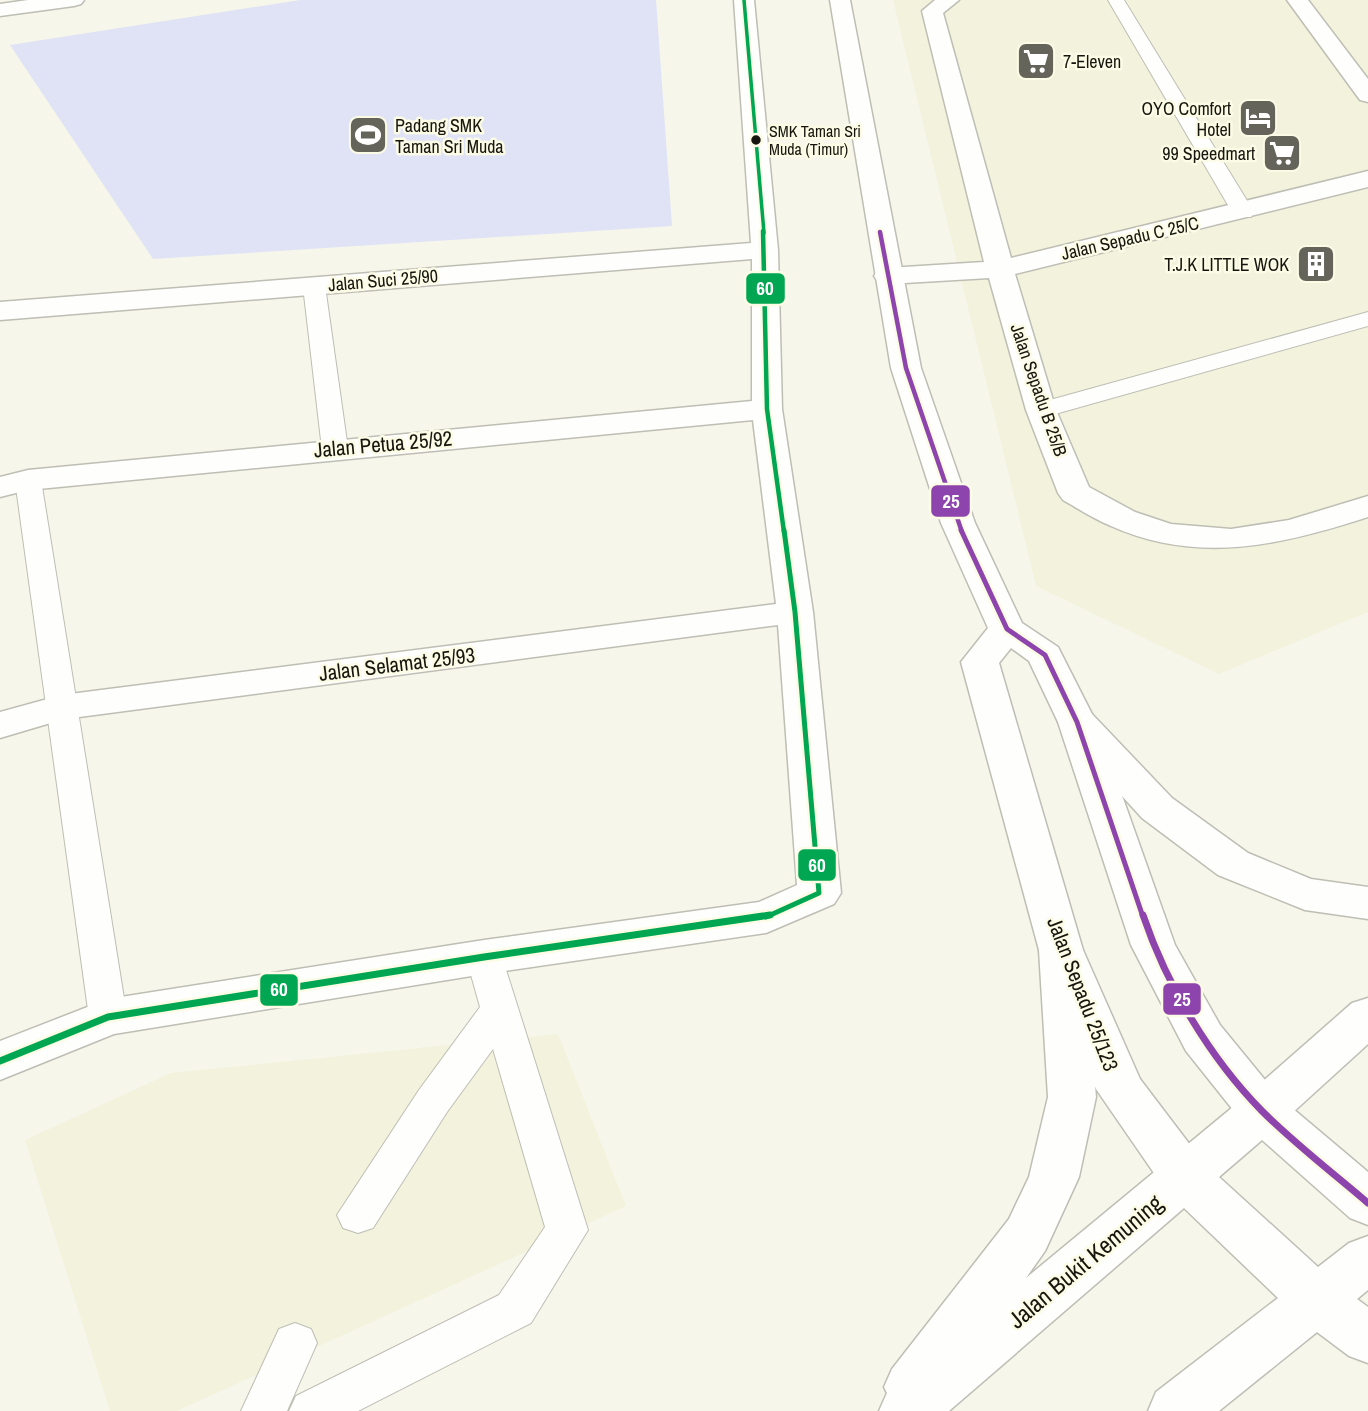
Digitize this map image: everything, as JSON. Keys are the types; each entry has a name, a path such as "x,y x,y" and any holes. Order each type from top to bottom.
{"main road":[{"path":"0,10 74,0"},
{"path":"0,1061 108,1017 484,957 766,917 819,893 795,612 767,409 765,250 744,0"},
{"path":"840,0 906,368 958,523 1007,629 1045,655 1077,722 1153,945 1203,1038 1262,1111 1368,1203"},
{"name":"Jalan Sepadu B 25/B","path":"949,0 932,10 1000,269 1041,410 1075,493 1123,519 1167,534 1231,539 1294,530 1368,506"},
{"path":"1297,0 1368,95"},
{"name":"Jalan Sepadu C 25/C","path":"888,276 1000,269 1243,212 1368,179"},
{"name":"Jalan Suci 25/90","path":"0,311 765,250"},
{"name":"Jalan Petua 25/92","path":"14,483 334,449 767,409"},
{"name":"Jalan Selamat 25/93","path":"0,725 62,707 795,612"},
{"name":"Jalan Sepadu 25/123","path":"1007,629 980,662 1061,950 1120,1089 1185,1177 1315,1299"},
{"path":"1077,722 1157,808 1233,864 1305,894 1368,903"},
{"path":"894,1411 1027,1235 1054,1177 1072,1097 1061,950"},
{"name":"Jalan Bukit Kemuning","path":"907,1411 1185,1177 1368,1016"},
{"path":"1176,1411 1368,1259"},
{"path":"1315,1299 1368,1338"}],"lane":[{"path":"1116,0 1243,212"},
{"path":"314,286 334,449"},
{"path":"1041,410 1368,318"},
{"path":"14,483 62,707 108,1017"},
{"path":"312,1411 515,1309 567,1230 484,957"},
{"path":"358,1215 433,1101 500,1009"},
{"path":"264,1411 295,1343"}],"shaded area":[{"name":"Padang SMK Taman Sri Muda","path":"300,0 656,0 672,226 153,259 10,45"},
{"path":"893,0 1368,0 1368,612 1219,674 1036,586"},
{"path":"558,1034 626,1206 177,1411 110,1411 25,1140 171,1073"}],"transit line":[{"name":"60","path":"0,1061 108,1017 484,957 766,917 819,893 795,612 767,409 765,250 744,0"},
{"name":"25","path":"880,232 906,368 958,523 1007,629 1045,655 1077,722 1153,945 1203,1038 1262,1111 1368,1203"}],"place":[{"name":"7-Eleven","path":"1036,61"},
{"name":"OYO Comfort Hotel","path":"1258,118"},
{"name":"Padang SMK Taman Sri Muda","path":"368,135"},
{"name":"SMK Taman Sri Muda (Timur)","path":"756,140"},
{"name":"99 Speedmart","path":"1282,153"},
{"name":"T.J.K LITTLE WOK","path":"1316,264"}]}
